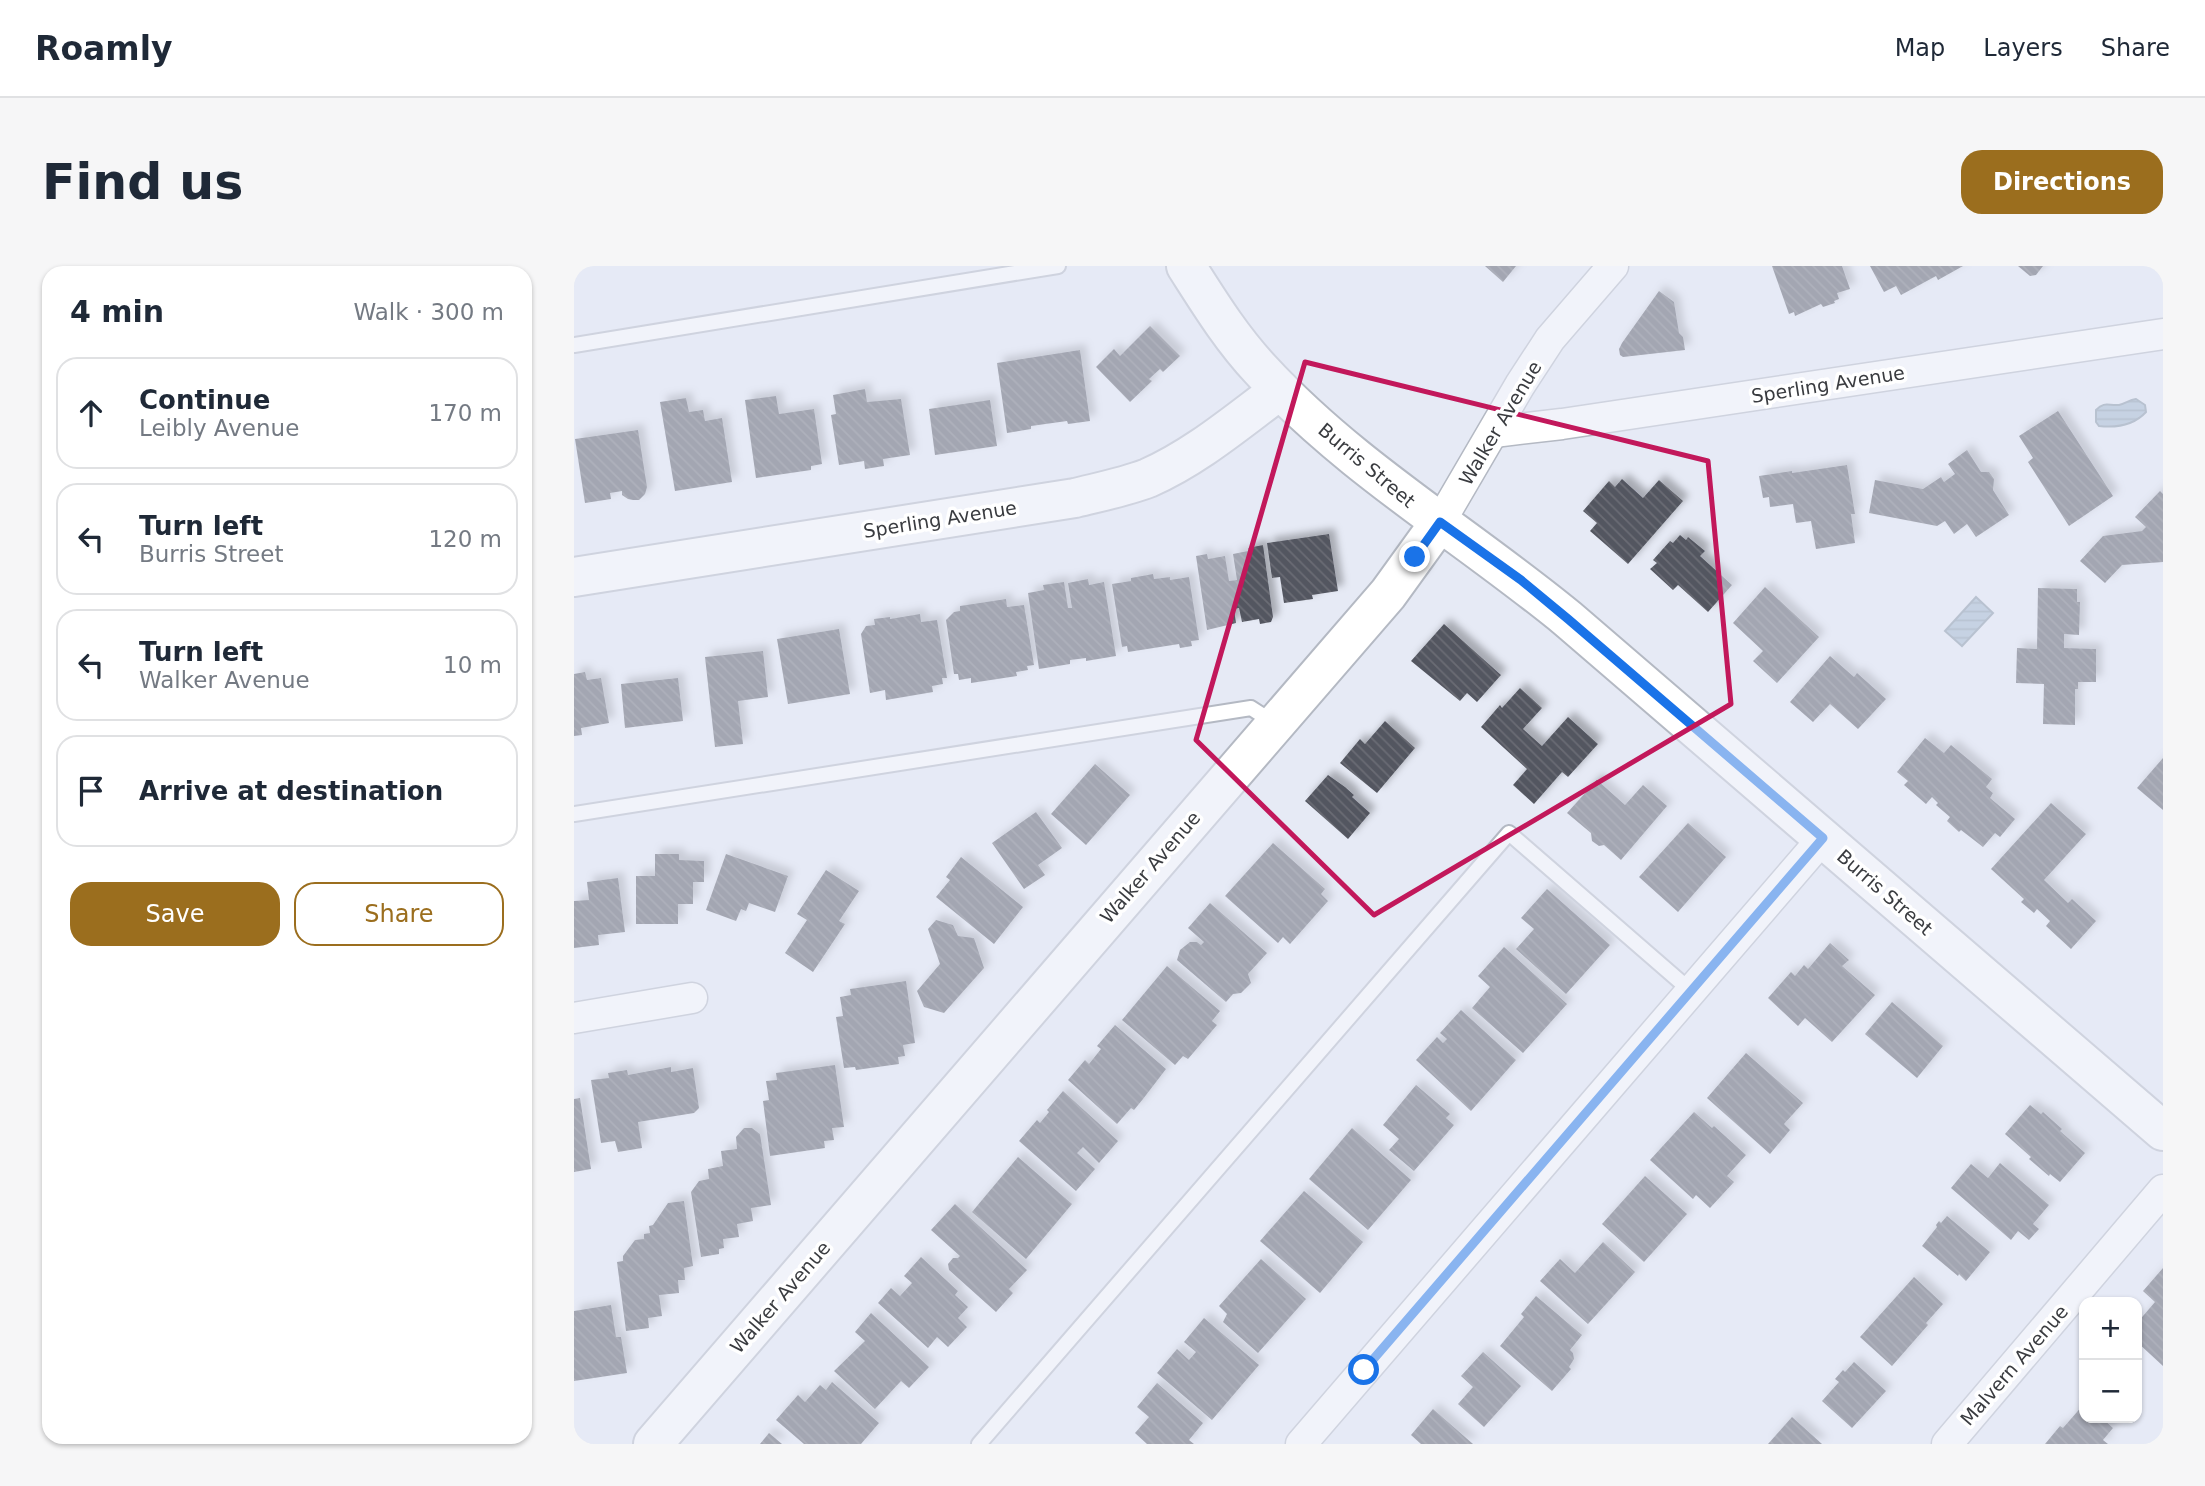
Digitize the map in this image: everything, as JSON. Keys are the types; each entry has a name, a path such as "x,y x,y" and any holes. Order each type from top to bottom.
{"street":[{"name":"Burris Street","path":"1185,266 1234,339 1280,390 1366,466 1559,611 2163,1131"},
{"name":"Walker Avenue","path":"653,1444 1388,594 1440,522 1550,339 1612,266"},
{"name":"Sperling Avenue","path":"1494,432 2163,334"},
{"name":"Sperling Avenue","path":"574,577 1075,498 1110,489 1146,479 1170,467 1280,390"},
{"path":"1301,1444 1823,838"},
{"path":"574,1018 692,998"},
{"name":"Malvern Avenue","path":"1947,1444 2163,1190"}],"lane":[{"path":"574,345 1058,266"},
{"path":"574,814 1251,708 1274,723"},
{"path":"979,1444 1509,834 1691,991"}],"highlighted area":[{"path":"1305,362 1708,461 1731,704 1374,915 1196,740"}],"water":[{"path":"2136,399 2145,405 2146,412 2136,420 2125,425 2112,426 2099,426 2096,422 2096,410 2102,406 2119,405"},
{"path":"1976,597 1993,613 1962,646 1945,631"}],"building":[{"path":"1485,266 1516,266 1503,282"},
{"path":"1772,266 1842,266 1850,289 1837,293 1839,299 1834,301 1835,303 1823,307 1821,304 1795,316 1794,312 1789,314"},
{"path":"1870,266 1963,266 1938,280 1936,276 1901,295 1896,286 1884,292"},
{"path":"2018,266 2043,266 2036,275 2030,276"},
{"path":"1659,291 1674,302 1685,350 1623,357 1619,349 1622,343"},
{"path":"1150,326 1180,356 1163,372 1160,369 1149,379 1152,381 1130,402 1096,367 1114,349 1120,356"},
{"path":"1080,350 1090,421 1031,426 1031,429 1007,433 997,363"},
{"path":"865,389 867,402 901,399 910,455 883,459 884,466 865,469 864,461 839,465 831,415 836,414 833,395"},
{"path":"776,396 779,414 814,409 822,464 811,466 811,470 756,478 745,400"},
{"path":"686,398 689,412 703,410 705,421 722,418 732,482 675,491 660,402"},
{"path":"990,400 997,446 935,455 929,409"},
{"path":"2058,411 2113,496 2069,526 2028,462 2033,458 2019,436"},
{"path":"638,430 647,487 645,494 639,500 633,500 622,495 622,491 610,493 611,499 585,503 575,439"},
{"path":"1967,450 1981,472 1989,472 1994,479 1993,490 2009,515 1976,537 1967,524 1954,534 1945,521 1937,526 1869,513 1875,480 1923,489 1941,477 1944,482 1955,474 1948,464"},
{"path":"1847,465 1855,514 1851,514 1855,543 1816,549 1811,521 1796,523 1793,504 1770,507 1769,497 1763,498 1759,476"},
{"path":"1622,479 1643,498 1659,480 1683,501 1628,564 1590,531 1597,523 1583,511 1609,481 1615,487"},
{"path":"2160,491 2163,494 2163,562 2122,565 2105,583 2080,561 2103,536 2142,531 2146,527 2135,517"},
{"path":"1329,534 1338,591 1312,595 1313,599 1284,603 1280,577 1272,578 1267,543"},
{"path":"1680,535 1686,540 1688,537 1705,551 1700,556 1732,585 1708,612 1678,585 1673,590 1650,569 1657,563 1653,560 1670,541 1673,543"},
{"path":"1263,545 1273,617 1271,622 1260,624 1259,619 1242,622 1239,608 1234,609 1236,623 1207,630 1196,556 1207,554 1208,559 1225,556 1229,581 1237,580 1233,554"},
{"path":"1153,574 1154,579 1189,577 1199,640 1191,641 1192,646 1180,648 1179,644 1128,652 1127,646 1122,647 1112,584"},
{"path":"1088,579 1089,585 1104,582 1116,656 1086,661 1086,658 1070,660 1070,664 1039,669 1028,593 1044,590 1043,585 1064,582 1068,608 1072,608 1068,583"},
{"path":"1765,587 1819,637 1777,683 1753,661 1763,651 1733,623"},
{"path":"2038,588 2077,589 2077,602 2080,602 2079,635 2064,634 2064,648 2096,649 2096,682 2078,682 2078,689 2075,689 2075,725 2043,724 2044,684 2016,683 2017,648 2037,649"},
{"path":"1006,599 1007,607 1024,605 1034,665 1027,666 1028,670 1016,672 1017,676 971,683 971,678 959,680 958,674 954,674 946,620 954,612 960,611 960,606"},
{"path":"920,614 921,622 937,620 947,678 942,678 943,684 932,686 933,692 886,700 885,690 870,693 861,634 866,626 875,625 874,619"},
{"path":"1444,624 1501,675 1477,702 1467,693 1460,701 1411,661"},
{"path":"839,629 850,694 788,704 777,639"},
{"path":"763,651 768,697 738,701 743,744 715,747 705,657"},
{"path":"1830,656 1854,677 1857,673 1886,699 1858,729 1830,704 1813,722 1790,702"},
{"path":"585,672 587,680 601,678 609,723 581,728 582,735 574,736 574,674"},
{"path":"678,678 683,721 625,728 621,684"},
{"path":"1520,688 1542,708 1523,729 1542,746 1568,717 1598,744 1568,777 1562,772 1534,804 1513,785 1527,769 1481,727 1500,705 1502,708"},
{"path":"1385,721 1415,748 1377,793 1340,763 1360,739 1365,744"},
{"path":"1925,738 1944,753 1951,745 1992,779 1986,787 1993,793 1990,798 2015,819 2000,837 1995,833 1983,847 1947,821 1950,817 1936,805 1938,803 1932,797 1926,804 1904,785 1908,781 1897,772"},
{"path":"2163,758 2163,810 2137,788"},
{"path":"1095,764 1130,795 1086,845 1051,814"},
{"path":"1328,775 1354,795 1352,797 1370,813 1348,839 1305,801"},
{"path":"1597,780 1625,805 1643,785 1667,806 1621,860 1604,845 1599,846 1592,841 1591,833 1567,813"},
{"path":"2051,803 2086,834 2044,880 2068,903 2072,899 2096,921 2071,949 2046,926 2050,921 2037,909 2034,913 2021,902 2024,899 1991,869"},
{"path":"1036,812 1062,848 1038,865 1045,875 1024,889 992,843"},
{"path":"1688,823 1726,857 1678,912 1639,877"},
{"path":"1273,843 1325,889 1321,894 1328,901 1290,944 1283,937 1278,943 1225,896"},
{"path":"655,854 679,854 679,860 704,861 704,882 693,882 693,904 678,904 678,924 636,924 636,876 655,876"},
{"path":"726,854 788,876 775,912 749,903 746,911 741,909 736,921 706,910"},
{"path":"961,857 1023,907 994,944 936,897 950,880 946,877"},
{"path":"826,870 859,891 839,921 845,924 813,972 785,953 807,920 797,914"},
{"path":"618,878 625,932 598,935 599,945 574,948 574,901 589,900 587,882"},
{"path":"1547,889 1610,945 1566,994 1516,949 1534,929 1521,918"},
{"path":"1210,903 1267,953 1248,974 1251,983 1241,993 1233,994 1226,1002 1177,960 1180,950 1190,942 1201,945 1204,942 1188,928"},
{"path":"936,920 953,925 958,936 974,938 984,968 944,1013 924,1007 917,991 940,964 928,929"},
{"path":"1830,943 1849,960 1842,966 1875,995 1832,1042 1805,1018 1798,1026 1768,998 1791,972 1795,976 1804,965 1808,969"},
{"path":"1504,947 1567,1004 1523,1053 1472,1008 1490,987 1478,976"},
{"path":"1167,966 1220,1011 1212,1021 1217,1025 1188,1059 1183,1056 1175,1065 1122,1020"},
{"path":"906,981 915,1043 903,1045 905,1056 898,1057 899,1064 856,1070 855,1067 844,1068 836,1017 843,1016 840,997 851,995 850,989"},
{"path":"1892,1002 1943,1046 1917,1078 1865,1034"},
{"path":"1461,1010 1516,1060 1471,1111 1416,1060 1437,1037 1443,1043 1447,1039 1440,1033"},
{"path":"1115,1025 1166,1069 1134,1110 1131,1108 1117,1124 1068,1080 1085,1060 1089,1064 1101,1049 1097,1046"},
{"path":"1746,1053 1803,1103 1784,1124 1790,1130 1770,1154 1707,1098"},
{"path":"835,1065 844,1127 832,1128 834,1140 824,1141 825,1148 770,1156 763,1101 769,1100 766,1081 777,1080 776,1073"},
{"path":"671,1067 671,1072 693,1068 699,1108 694,1113 638,1122 642,1148 618,1152 615,1141 601,1143 591,1080 609,1078 608,1073 627,1070 628,1075"},
{"path":"1416,1085 1450,1114 1446,1118 1454,1125 1414,1171 1389,1150 1399,1139 1383,1125"},
{"path":"1063,1091 1118,1141 1099,1163 1083,1147 1077,1153 1095,1169 1076,1191 1019,1141 1037,1120 1040,1123"},
{"path":"580,1098 591,1169 574,1172 574,1099"},
{"path":"2030,1105 2041,1114 2043,1112 2085,1153 2060,1182 2029,1159 2031,1157 2005,1134"},
{"path":"1694,1112 1746,1155 1727,1176 1734,1182 1710,1208 1696,1195 1693,1199 1650,1160"},
{"path":"744,1128 752,1128 760,1134 771,1205 751,1208 753,1221 737,1224 739,1237 723,1239 724,1248 719,1249 719,1254 701,1257 691,1192 699,1181 709,1179 708,1169 723,1166 721,1151 737,1149 736,1137"},
{"path":"1352,1128 1411,1180 1368,1230 1309,1179"},
{"path":"1018,1157 1072,1204 1026,1259 972,1212"},
{"path":"2000,1163 2049,1205 2033,1224 2039,1229 2029,1240 2018,1231 2011,1240 1951,1188 1971,1164 1988,1178"},
{"path":"1645,1176 1687,1214 1644,1262 1602,1224"},
{"path":"1304,1191 1363,1242 1320,1293 1260,1241"},
{"path":"684,1201 693,1266 684,1268 685,1280 678,1280 679,1293 659,1295 662,1316 648,1318 649,1328 626,1331 617,1262 623,1261 623,1256 635,1240 644,1239 644,1234 650,1233 649,1226 653,1225 668,1203"},
{"path":"955,1204 1027,1270 1009,1289 1013,1293 996,1312 949,1270 948,1264 953,1258 960,1256 931,1230"},
{"path":"1947,1216 1990,1252 1966,1281 1922,1246 1939,1221 1941,1223"},
{"path":"1603,1242 1635,1272 1588,1324 1540,1281 1560,1259 1575,1273"},
{"path":"921,1257 958,1291 955,1295 968,1307 958,1318 967,1327 948,1347 937,1337 928,1348 878,1303 891,1288 900,1296 912,1283 904,1276"},
{"path":"1261,1259 1306,1299 1258,1353 1223,1322 1227,1314 1219,1306"},
{"path":"2163,1268 2163,1366 2142,1347 2142,1317 2155,1302 2143,1291"},
{"path":"1914,1277 1943,1304 1892,1366 1860,1337"},
{"path":"1536,1296 1582,1335 1570,1350 1574,1359 1569,1367 1571,1369 1552,1391 1500,1346 1524,1317 1521,1314"},
{"path":"611,1305 616,1337 621,1337 627,1373 574,1381 574,1311"},
{"path":"871,1313 929,1367 909,1388 901,1381 875,1409 834,1371 865,1341 855,1332"},
{"path":"1204,1318 1259,1365 1212,1420 1157,1373 1177,1349 1189,1360 1196,1352 1184,1342"},
{"path":"1483,1352 1521,1386 1484,1427 1458,1404 1473,1387 1461,1376"},
{"path":"1854,1362 1886,1391 1852,1428 1822,1401 1839,1382 1835,1379"},
{"path":"832,1382 879,1423 861,1444 804,1444 776,1420 798,1395 805,1402 820,1385 826,1390"},
{"path":"1157,1383 1203,1423 1189,1440 1194,1444 1147,1444 1135,1433 1149,1417 1137,1407"},
{"path":"1433,1409 1473,1444 1421,1444 1411,1435"},
{"path":"2079,1410 2079,1423 2108,1423 2113,1428 2103,1440 2108,1444 2045,1444 2060,1426 2063,1428"},
{"path":"1792,1417 1822,1444 1768,1444"},
{"path":"769,1433 782,1444 760,1444"}],"route":[{"path":"1364,1370 1823,838 1521,580 1440,522 1415,557"}]}
